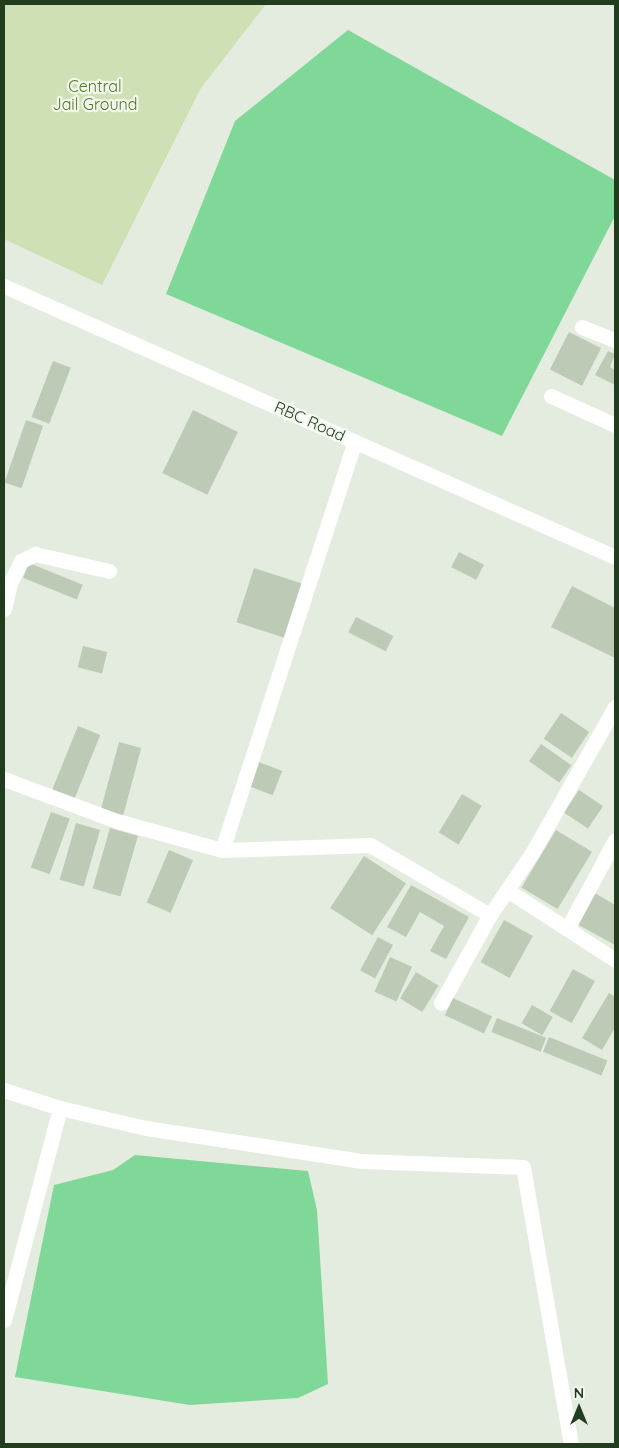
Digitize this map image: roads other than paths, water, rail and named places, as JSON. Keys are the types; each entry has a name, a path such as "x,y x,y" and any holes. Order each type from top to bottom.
{"street":[{"name":"RBC Road","path":"4,286 615,557"},
{"path":"582,327 615,340"},
{"path":"551,396 615,425"},
{"path":"222,850 355,441"},
{"path":"4,609 10,583 20,561 35,554 109,571"},
{"path":"441,1003 490,915 532,853 615,707"},
{"path":"4,779 117,821 222,850 370,845 490,915"},
{"path":"566,929 615,840"},
{"path":"507,890 615,960"},
{"path":"4,1090 60,1108 146,1128 362,1160 523,1167 571,1444"},
{"path":"4,1320 60,1108"}],"park label":[{"name":"Central Jail Ground","path":"95,95"}]}
